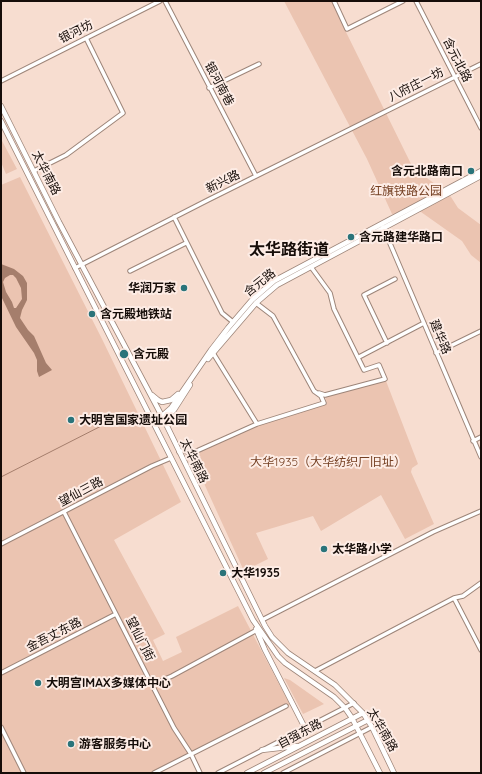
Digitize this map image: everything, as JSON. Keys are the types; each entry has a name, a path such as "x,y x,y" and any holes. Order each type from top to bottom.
{"main road":[{"name":"太华南路","path":"1,106 163,418 262,620 272,637 288,653 335,685 363,713 372,727 394,773"},
{"name":"太华南路","path":"1,121 253,620 281,659 334,697 345,708 357,726 380,773"},
{"name":"含元路","path":"153,423 174,410 213,353 256,303 277,285 481,171"},
{"name":"含元路","path":"163,418 211,350 233,322 252,300 274,281 481,176"},
{"path":"149,392 158,400 167,402 185,387"},
{"path":"253,620 265,650 305,728"},
{"name":"自强东路","path":"247,773 363,713"},
{"name":"自强东路","path":"264,773 368,720"},
{"path":"262,750 301,745"}],"street":[{"name":"银河坊","path":"1,81 160,1"},
{"name":"银河南巷","path":"166,1 209,88 256,176"},
{"path":"334,1 347,30 403,1"},
{"name":"含元北路","path":"416,1 481,128"},
{"path":"34,171 66,155 123,113 86,38"},
{"path":"209,88 259,64"},
{"name":"八府庄一坊","path":"380,114 481,64"},
{"name":"新兴路","path":"75,268 380,114"},
{"path":"174,217 222,313 233,322"},
{"name":"建华路","path":"382,226 481,457"},
{"path":"130,271 186,243"},
{"path":"311,267 330,293 334,309 359,357 364,370 379,365 385,379 325,395 314,391"},
{"path":"387,343 364,295 395,280"},
{"path":"179,452 184,450 190,454 257,424 324,403 320,396 314,391 273,316 256,303"},
{"path":"359,357 424,323"},
{"path":"436,353 481,331"},
{"path":"213,353 257,424"},
{"path":"474,441 481,437"},
{"name":"望仙三路","path":"1,544 152,466 171,458"},
{"path":"262,620 433,532 481,511"},
{"name":"望仙门街","path":"64,512 174,728 191,754 200,773"},
{"path":"315,671 454,598 463,596 481,583"},
{"path":"454,598 481,650"},
{"name":"金吾丈东路","path":"1,673 116,614"},
{"path":"152,684 172,676 257,630"},
{"path":"218,773 354,703"},
{"path":"154,773 286,706"},
{"path":"1,727 24,773"},
{"path":"282,773 372,727"}],"green space":[{"name":"红旗铁路公园","path":"284,1 333,1 345,30 413,168 442,189 451,197 458,208 481,225 481,263 471,255 462,241 421,212 392,214 367,159"},
{"path":"1,139 17,169 6,174 1,162"},
{"name":"大明宫国家遗址公园","path":"20,177 102,339 181,502 114,540 165,634 153,640 163,661 182,652 176,637 238,606 290,705 157,773 1,773 1,185"},
{"name":"大华1935（大华纺织厂旧址）","path":"386,381 418,464 412,468 411,472 434,524 405,539 381,495 321,531 313,516 256,533 268,559 244,571 191,455 257,426 327,404 325,396"},
{"path":"284,678 290,680 324,704 303,714"}],"shaded area":[{"path":"1,264 14,269 23,276 27,283 27,300 20,318 34,336 46,363 52,370 39,377 37,371 37,360 34,353 16,327 1,296","holes":["13,275 21,288 22,299 16,308 14,308 3,282 5,278"]}],"waterway":[{"path":"1,477 115,419"}],"place":[{"name":"含元北路南口","path":"471,171"},
{"name":"含元路建华路口","path":"351,237"},
{"name":"华润万家","path":"184,288"},
{"name":"含元殿地铁站","path":"92,314"},
{"name":"含元殿","path":"124,354"},
{"name":"大明宫国家遗址公园","path":"71,420"},
{"name":"太华路小学","path":"324,549"},
{"name":"大华1935","path":"223,573"},
{"name":"大明宫IMAX多媒体中心","path":"38,683"},
{"name":"游客服务中心","path":"71,744"}],"district":[{"name":"太华路街道","path":"289,250"}]}
